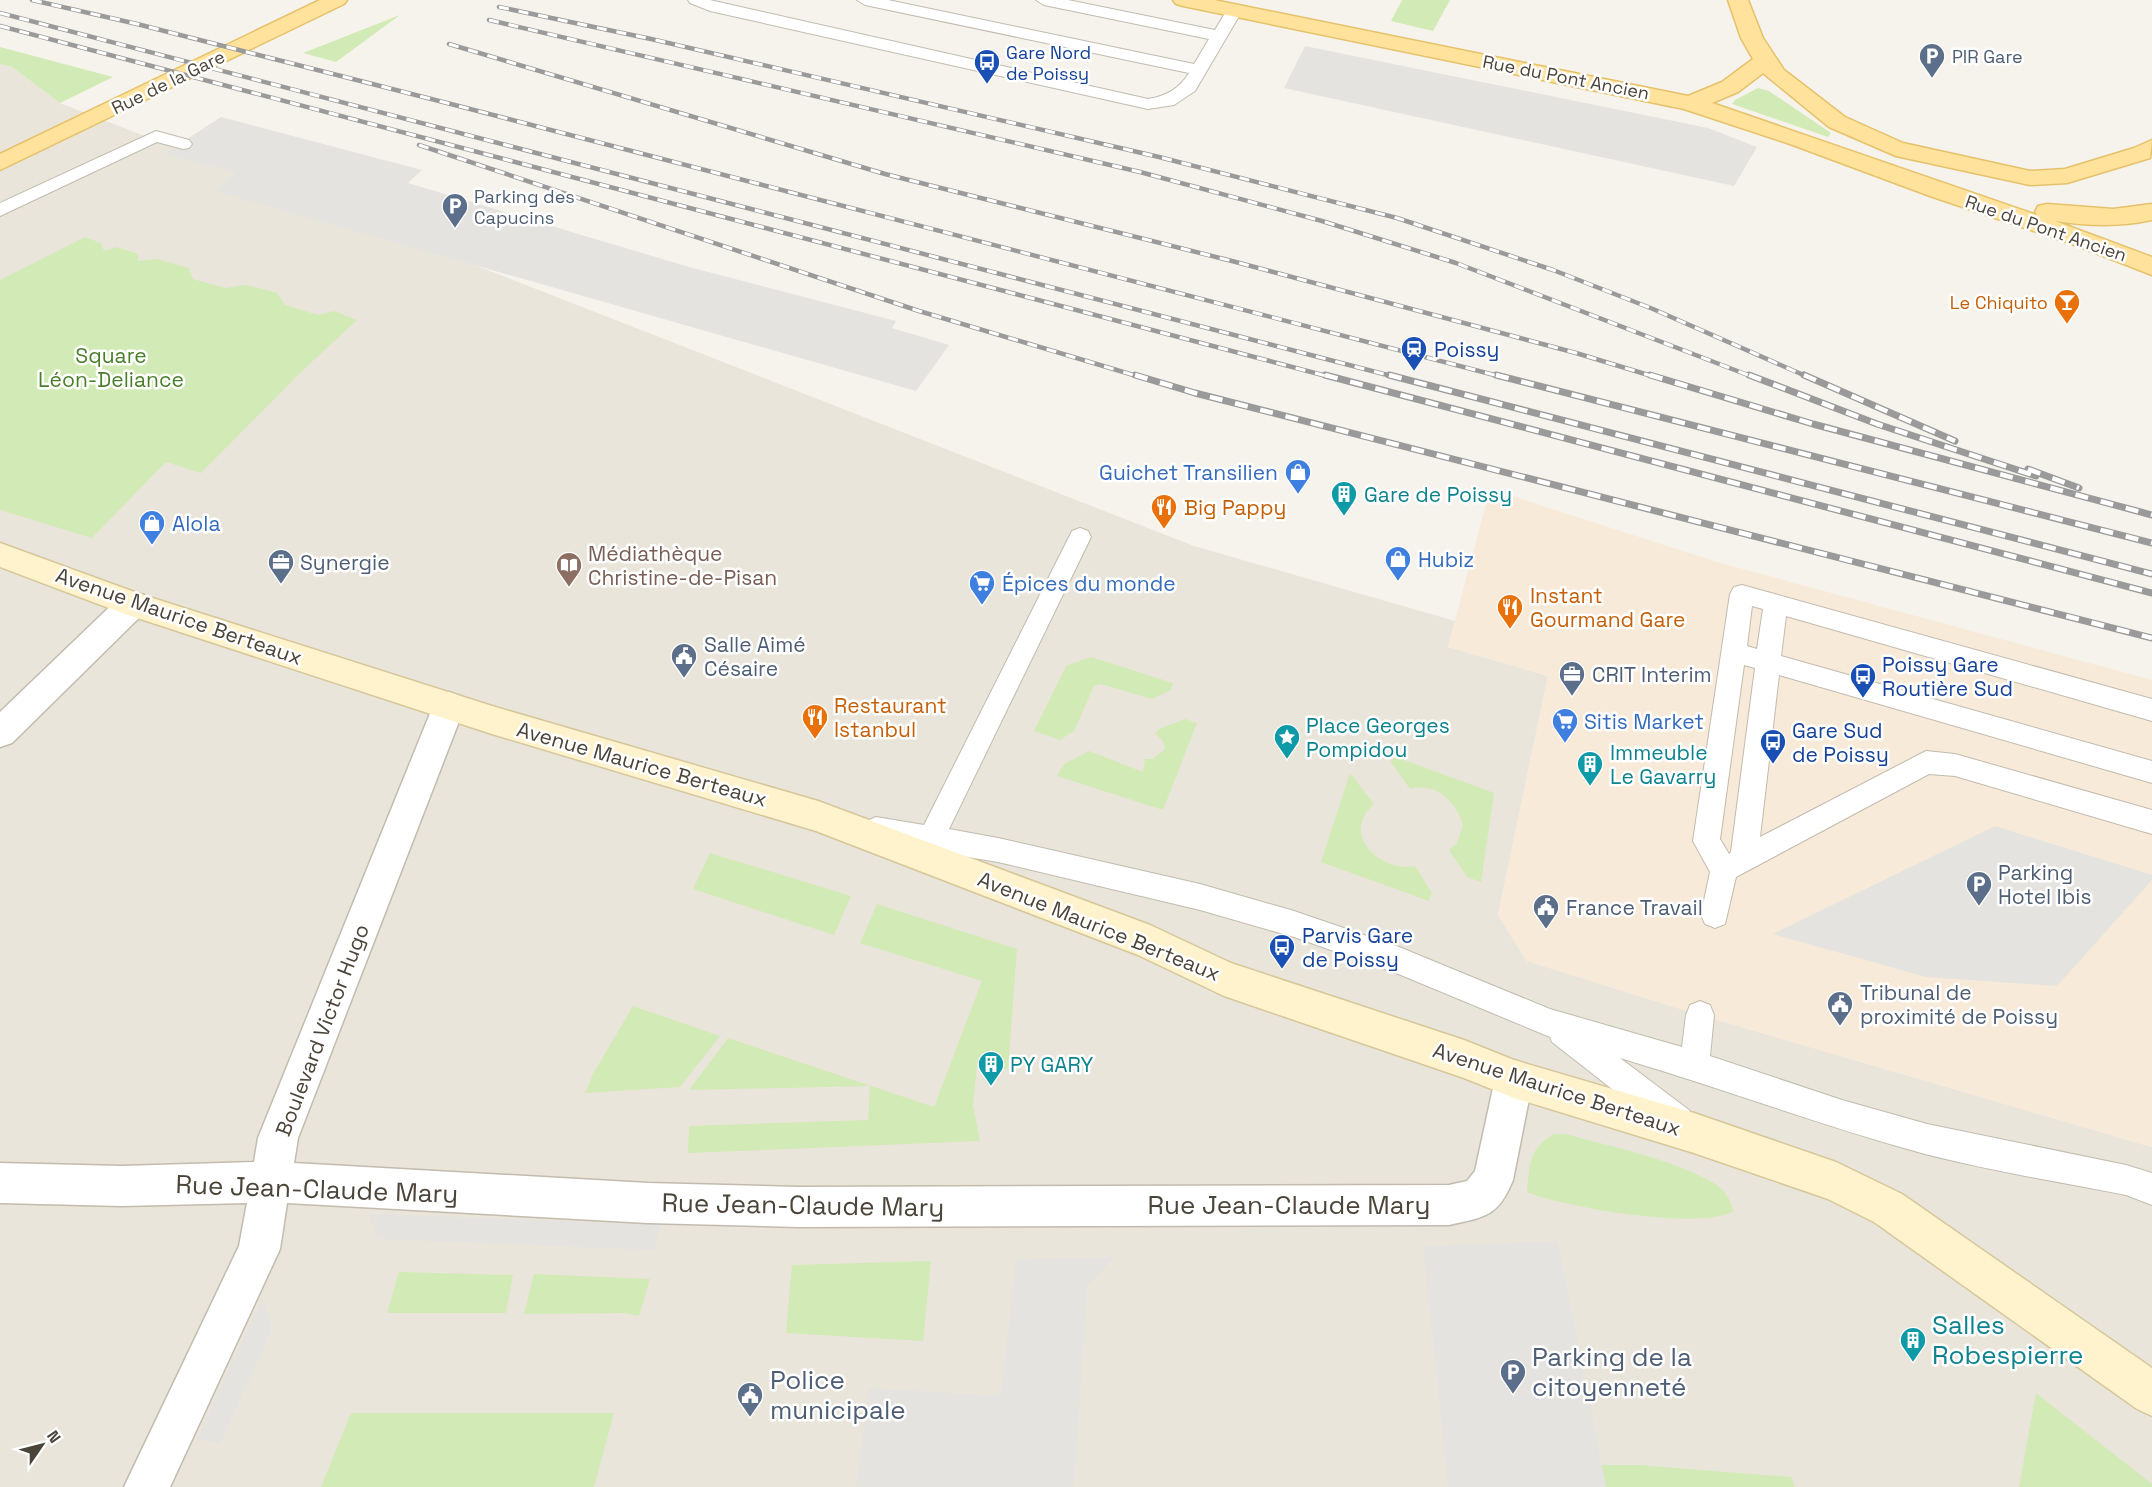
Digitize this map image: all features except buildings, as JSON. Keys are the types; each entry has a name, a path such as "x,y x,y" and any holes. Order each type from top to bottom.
{"main road":[{"name":"Rue de la Gare","path":"0,163 337,0"},
{"name":"Rue du Pont Ancien","path":"1183,0 1689,104 1798,139 1939,191 2111,248 2152,267"},
{"name":"Rue du Pont Ancien","path":"1738,0 1752,38 1764,60 1792,89 1837,122 1896,149 2030,178 2067,176 2142,153 2152,147"},
{"path":"1689,104 1746,80 1764,60"},
{"name":"Rue du Pont Ancien","path":"1939,191 2077,216 2124,216 2152,212"}],"street":[{"name":"Avenue Maurice Berteaux","path":"0,555 133,604 449,706 833,822 926,847 1150,942 1224,978 1464,1059 1514,1079 1694,1133 1836,1182 1888,1208 2152,1394"},
{"path":"0,734 133,604"},
{"name":"Boulevard Victor Hugo","path":"147,1487 259,1249 278,1138 449,706"},
{"name":"Rue Jean-Claude Mary","path":"0,1183 122,1186 272,1182 648,1203 798,1208 1449,1205 1479,1198 1492,1180 1514,1079"}],"lane":[{"path":"696,0 710,6 1138,103 1155,104 1177,97 1189,87 1234,11"},
{"path":"865,0 1200,70"},
{"path":"1044,0 1220,36"},
{"path":"0,210 156,136 183,144"},
{"path":"1080,537 926,847 1008,852 1165,888 1294,924 1399,961 1550,1023 1694,1065 1842,1115 1927,1139 2143,1182"},
{"path":"1734,864 1706,841 1742,594 2152,710"},
{"path":"1715,915 1734,864 1768,662 1775,604"},
{"path":"1733,652 2152,772"},
{"path":"1734,864 1926,762 1955,765 2152,822"},
{"path":"1694,1065 1700,1015"},
{"path":"1550,1023 1694,1133"}],"shaded area":[{"path":"1305,46 1708,128 1757,147 1734,186 1284,88"},
{"path":"0,64 12,67 60,103 1194,546 1455,621 1448,647 1548,676 1498,915 1527,961 1700,1015 2152,1147 2152,1487 0,1487"},
{"name":"Parking des Capucins","path":"221,117 422,170 408,183 689,267 896,321 892,328 949,345 916,391 215,191 236,173 164,154"},
{"path":"1490,489 1717,562 2152,680 2152,1147 1700,1015 1527,961 1498,915 1548,676 1448,647"},
{"name":"Parking Hotel Ibis","path":"1995,826 2152,875 2152,880 2057,986 1926,977 1773,934"},
{"path":"368,1214 661,1224 655,1250 378,1239"},
{"name":"Parking de la citoyenneté","path":"1558,1241 1606,1487 1448,1487 1423,1246"},
{"path":"1115,1257 1087,1286 1074,1487 856,1487 869,1388 1001,1396 1016,1259"},
{"path":"262,1298 272,1329 220,1444 197,1439"}],"green space":[{"path":"1402,0 1450,0 1433,31 1391,21"},
{"path":"400,15 336,62 303,53"},
{"path":"0,47 113,77 60,103 12,67 0,64"},
{"path":"1758,88 1769,91 1831,133 1828,137 1732,104 1735,100"},
{"name":"Square Léon-Deliance","path":"85,237 101,243 104,251 117,247 138,254 138,261 157,259 189,268 193,279 225,288 247,285 277,293 285,305 318,315 334,311 357,320 300,373 201,473 166,462 92,538 0,510 0,280"},
{"path":"1091,657 1173,683 1171,690 1152,699 1101,684 1094,686 1074,731 1060,740 1034,731 1066,666"},
{"path":"1185,719 1197,723 1163,810 1057,776 1064,764 1089,751 1143,772 1145,759 1153,759 1165,749 1163,741 1155,733 1159,729"},
{"path":"1396,757 1494,793 1481,882 1467,877 1449,850 1457,843 1463,825 1455,808 1450,801 1436,791 1428,788 1410,789 1390,761"},
{"path":"1350,773 1374,804 1365,816 1361,827 1368,848 1377,857 1389,863 1415,866 1432,893 1429,901 1321,862"},
{"path":"710,853 851,896 834,935 693,889"},
{"path":"877,904 1017,949 1008,1069 977,1066 973,1105 980,1141 688,1153 689,1126 868,1120 870,1086 689,1090 728,1038 934,1107 982,981 860,943"},
{"path":"633,1006 720,1036 680,1087 585,1093 593,1074"},
{"path":"1554,1134 1566,1134 1623,1149 1683,1168 1720,1187 1728,1196 1733,1211 1717,1217 1664,1218 1600,1210 1527,1192 1532,1158 1539,1145"},
{"path":"931,1261 923,1341 786,1333 792,1265"},
{"path":"399,1272 513,1275 506,1313 387,1313"},
{"path":"534,1274 650,1279 639,1316 625,1313 524,1314"},
{"path":"2036,1393 2152,1484 2152,1487 2019,1487"},
{"path":"351,1413 614,1413 594,1487 321,1487"},
{"path":"1601,1465 1638,1465 1791,1477 1795,1487 1606,1487"}],"railway":[{"path":"32,0 137,24 447,103 1502,377"},
{"path":"499,7 651,39 1159,157 1397,218 1553,270 1653,309 1808,377"},
{"path":"0,13 1395,377"},
{"path":"489,20 1140,172 1322,221 1456,263 1753,377"},
{"path":"0,26 1330,377"},
{"path":"449,44 885,174 1232,261 1576,353 1655,377"},
{"path":"419,145 919,311 1140,377"},
{"path":"1135,375 1195,393 2152,638"},
{"path":"1325,375 2152,593"},
{"path":"1389,375 2152,574"},
{"path":"1496,375 2152,543"},
{"path":"1650,375 1813,424 2152,515"},
{"path":"1749,375 1877,424 2036,476"},
{"path":"1804,375 1955,441"},
{"path":"2028,469 2079,488"}],"place":[{"name":"PIR Gare","path":"1932,79"},
{"name":"Gare Nord de Poissy","path":"987,85"},
{"name":"Parking des Capucins","path":"455,229"},
{"name":"Le Chiquito","path":"2067,325"},
{"name":"Poissy","path":"1414,372"},
{"name":"Guichet Transilien","path":"1298,495"},
{"name":"Gare de Poissy","path":"1344,517"},
{"name":"Big Pappy","path":"1164,530"},
{"name":"Alola","path":"152,546"},
{"name":"Hubiz","path":"1398,582"},
{"name":"Synergie","path":"281,585"},
{"name":"Médiathèque Christine-de-Pisan","path":"569,588"},
{"name":"Épices du monde","path":"982,606"},
{"name":"Instant Gourmand Gare","path":"1510,630"},
{"name":"Salle Aimé Césaire","path":"684,679"},
{"name":"CRIT Interim","path":"1572,697"},
{"name":"Poissy Gare Routière Sud","path":"1863,699"},
{"name":"Restaurant Istanbul","path":"815,740"},
{"name":"Sitis Market","path":"1565,744"},
{"name":"Place Georges Pompidou","path":"1287,760"},
{"name":"Gare Sud de Poissy","path":"1773,765"},
{"name":"Immeuble Le Gavarry","path":"1590,787"},
{"name":"Parking Hotel Ibis","path":"1979,907"},
{"name":"France Travail","path":"1546,930"},
{"name":"Parvis Gare de Poissy","path":"1282,970"},
{"name":"Tribunal de proximité de Poissy","path":"1840,1027"},
{"name":"PY GARY","path":"991,1087"},
{"name":"Salles Robespierre","path":"1913,1363"},
{"name":"Parking de la citoyenneté","path":"1513,1395"},
{"name":"Police municipale","path":"750,1418"}]}
